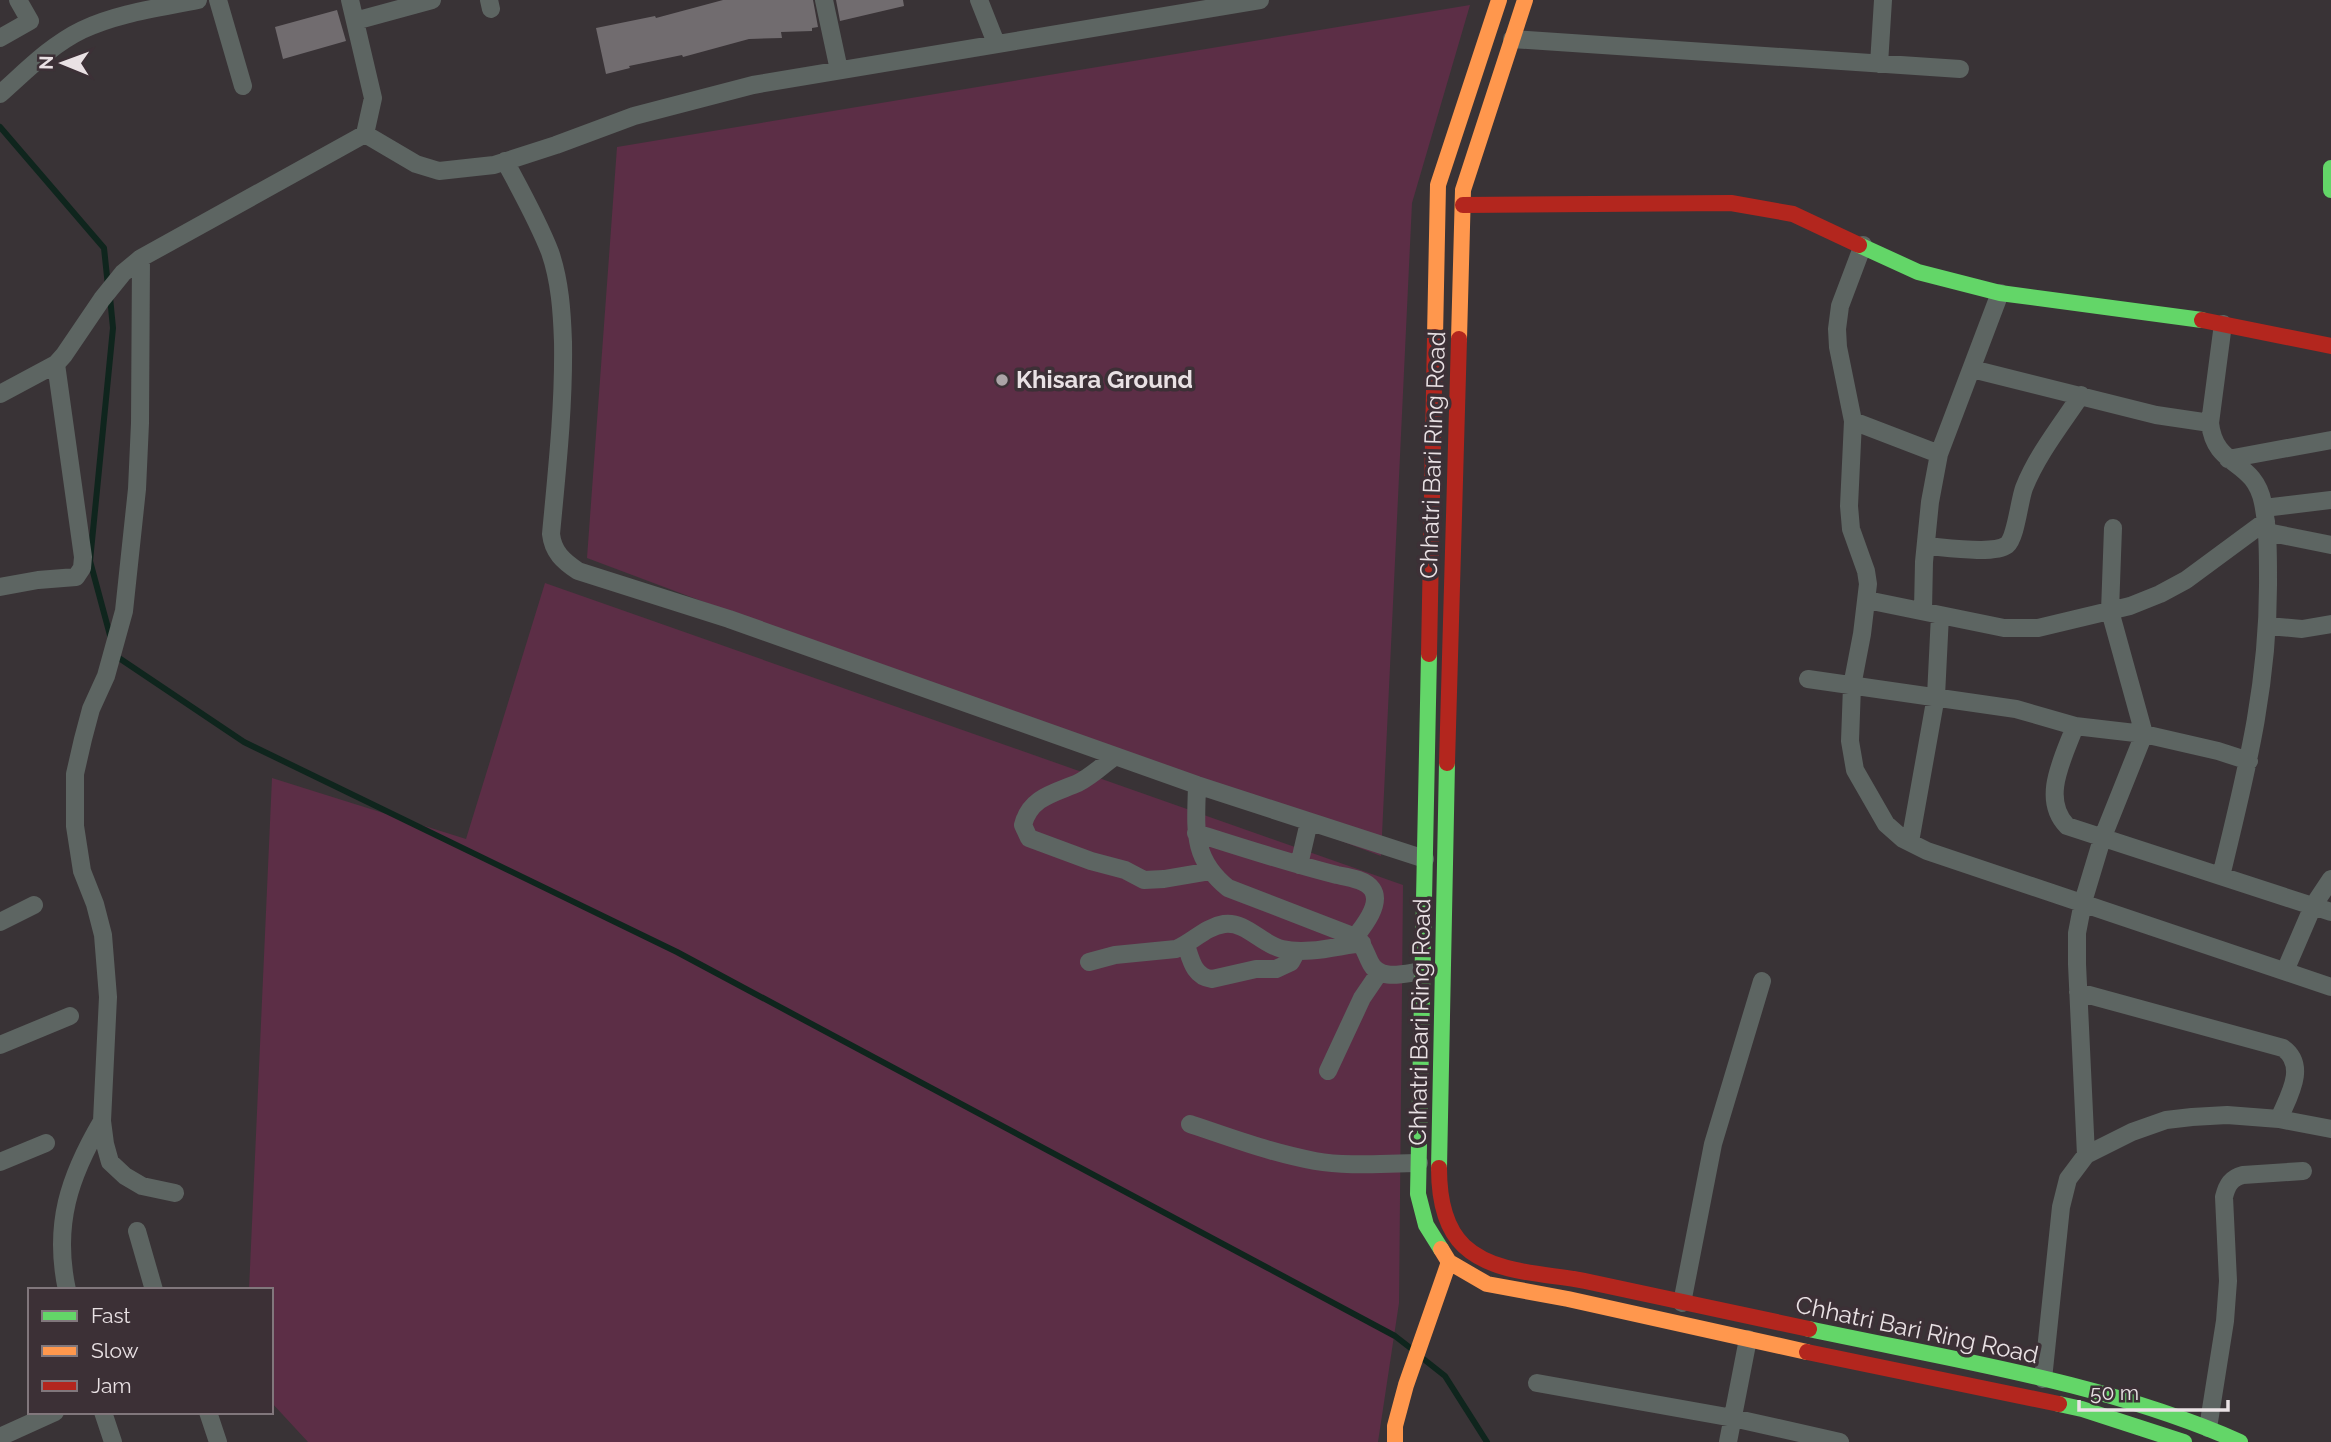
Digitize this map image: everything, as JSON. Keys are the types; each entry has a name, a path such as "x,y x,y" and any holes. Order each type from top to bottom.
{"main road":[{"name":"Chhatri Bari Ring Road","path":"1499,0 1438,185 1418,1195 1426,1225 1450,1262 1487,1284 2082,1409 2183,1442"},
{"name":"Chhatri Bari Ring Road","path":"1525,0 1463,190 1448,701 1439,1192 1445,1217 1464,1247 1494,1265 1572,1278 2088,1389 2207,1428 2240,1442"},
{"path":"2331,168 2331,190"},
{"path":"1463,205 1731,203 1793,214 1918,272 2000,293 2223,324 2331,346"},
{"path":"1395,1442 1395,1426 1406,1385 1450,1262"}],"street":[{"path":"0,38 30,21 18,0"},
{"path":"0,94 57,45 82,30 118,16 198,0"},
{"path":"218,0 243,86"},
{"path":"0,394 56,364 102,299 123,273 141,258 365,134 373,97 349,0"},
{"path":"355,20 432,0"},
{"path":"824,0 839,70"},
{"path":"979,0 996,43"},
{"path":"365,134 416,164 439,172 494,165 634,116 752,85 1260,0"},
{"path":"1878,64 1883,0"},
{"path":"1512,39 1961,69"},
{"path":"505,161 546,243 559,286 564,387 551,534 552,544 565,563 578,571 729,619 1196,785 1424,859"},
{"path":"1863,245 1840,306 1837,329 1853,421 1849,506 1851,529 1868,584 1852,686 1850,741 1855,770 1886,824 1927,851 2331,987"},
{"path":"141,258 141,424 124,611 106,676 91,709 78,763 75,826 82,871 103,935 108,997 102,1121 105,1144 110,1162 125,1177 142,1186 176,1193"},
{"path":"1910,842 1936,696 1926,546 1930,502 1939,454 2000,293"},
{"path":"2221,876 2249,761 2262,688 2268,626 2266,520 2255,480 2245,469 2228,459 2214,443 2210,423 2223,324"},
{"path":"0,587 76,577 82,569 83,557 56,364"},
{"path":"1972,369 2156,415 2210,423"},
{"path":"1926,546 1987,549 2007,545 2012,538 2030,474 2081,396"},
{"path":"1853,421 1939,454"},
{"path":"2228,459 2331,440"},
{"path":"1867,600 2004,628 2038,628 2110,611 2161,594 2186,580 2266,520 2331,500"},
{"path":"2266,520 2331,545"},
{"path":"2086,1155 2077,933 2083,902 2102,839 2144,734 2110,611 2113,528"},
{"path":"2268,626 2302,629 2331,624"},
{"path":"1808,679 2016,709 2075,726 2144,734 2249,761"},
{"path":"2075,726 2057,776 2054,804 2058,816 2067,826 2331,912"},
{"path":"1115,756 1087,778 1034,803 1025,815 1023,825 1029,838 1091,861 1125,870 1144,880 1210,871"},
{"path":"1196,785 1198,850 1210,871 1228,888 1359,940 1370,963 1379,973 1392,975 1423,971"},
{"path":"1299,865 1309,821"},
{"path":"1196,833 1368,885 1375,900 1359,940"},
{"path":"2285,971 2314,906 2331,879"},
{"path":"0,922 34,905"},
{"path":"1089,962 1176,948 1186,945 1207,930 1225,924 1235,924 1267,945 1283,950 1297,951 1359,940"},
{"path":"1186,945 1197,973 1201,977 1212,979 1256,969 1276,970 1291,962 1297,951"},
{"path":"1328,1071 1362,998 1379,973"},
{"path":"1682,1303 1713,1144 1762,981"},
{"path":"2078,992 2283,1048 2290,1053 2296,1073 2279,1119"},
{"path":"0,1045 70,1016"},
{"path":"2043,1380 2060,1207 2068,1179 2086,1155 2132,1132 2166,1120 2227,1115 2279,1119 2331,1129"},
{"path":"67,1288 61,1237 67,1198 84,1153 102,1121"},
{"path":"1190,1124 1272,1151 1317,1161 1350,1164 1419,1163"},
{"path":"0,1162 46,1143"},
{"path":"2207,1428 2226,1308 2226,1189 2235,1177 2243,1175 2303,1171"},
{"path":"137,1231 153,1288"},
{"path":"1728,1442 1748,1339"},
{"path":"1537,1382 1733,1418 1840,1442"},
{"path":"10,1437 51,1414"},
{"path":"104,1414 113,1442"},
{"path":"209,1414 218,1442"}],"shaded area":[{"name":"Khisara Ground","path":"1470,5 1412,203 1381,856 587,558 617,147"},
{"path":"545,583 1403,885 1399,1303 1378,1442 308,1442 273,1404 273,1288 249,1288 272,778 466,839"}],"building":[{"path":"723,0 813,0 818,27 812,28 812,31 781,32 782,38 749,39 683,57 682,55 629,66 630,68 606,74 596,28 655,16 656,18"},
{"path":"836,0 903,0 904,6 840,21"},
{"path":"337,10 346,41 283,59 275,27"}],"waterway":[{"path":"0,127 104,248 108,286"},
{"path":"110,297 113,328 90,561 111,639"},
{"path":"116,656 244,742 677,952 1395,1336 1413,1350"},
{"path":"1421,1357 1445,1376 1487,1442"}],"traffic: fast":[{"path":"2331,168 2331,190"},
{"path":"1859,245 1918,272 2000,293 2202,320"},
{"path":"1429,654 1418,1194 1426,1225 1441,1249"},
{"path":"1439,1168 1447,763"},
{"path":"1809,1329 2082,1388 2136,1403 2240,1442"},
{"path":"2059,1404 2184,1442"}],"traffic: slow":[{"path":"1435,337 1438,185 1499,0"},
{"path":"1459,339 1463,190 1525,0"},
{"path":"1441,1249 1449,1262 1487,1284 1568,1299 1807,1352"},
{"path":"1395,1442 1395,1426 1406,1385 1449,1262"}],"traffic: jam":[{"path":"1463,205 1731,203 1793,214 1859,245"},
{"path":"2202,320 2331,346"},
{"path":"1429,654 1435,337"},
{"path":"1447,763 1459,339"},
{"path":"1439,1168 1441,1199 1451,1229 1464,1246 1491,1263 1809,1329"},
{"path":"1807,1352 2059,1404"}],"place":[{"name":"Khisara Ground","path":"1002,380"}]}
